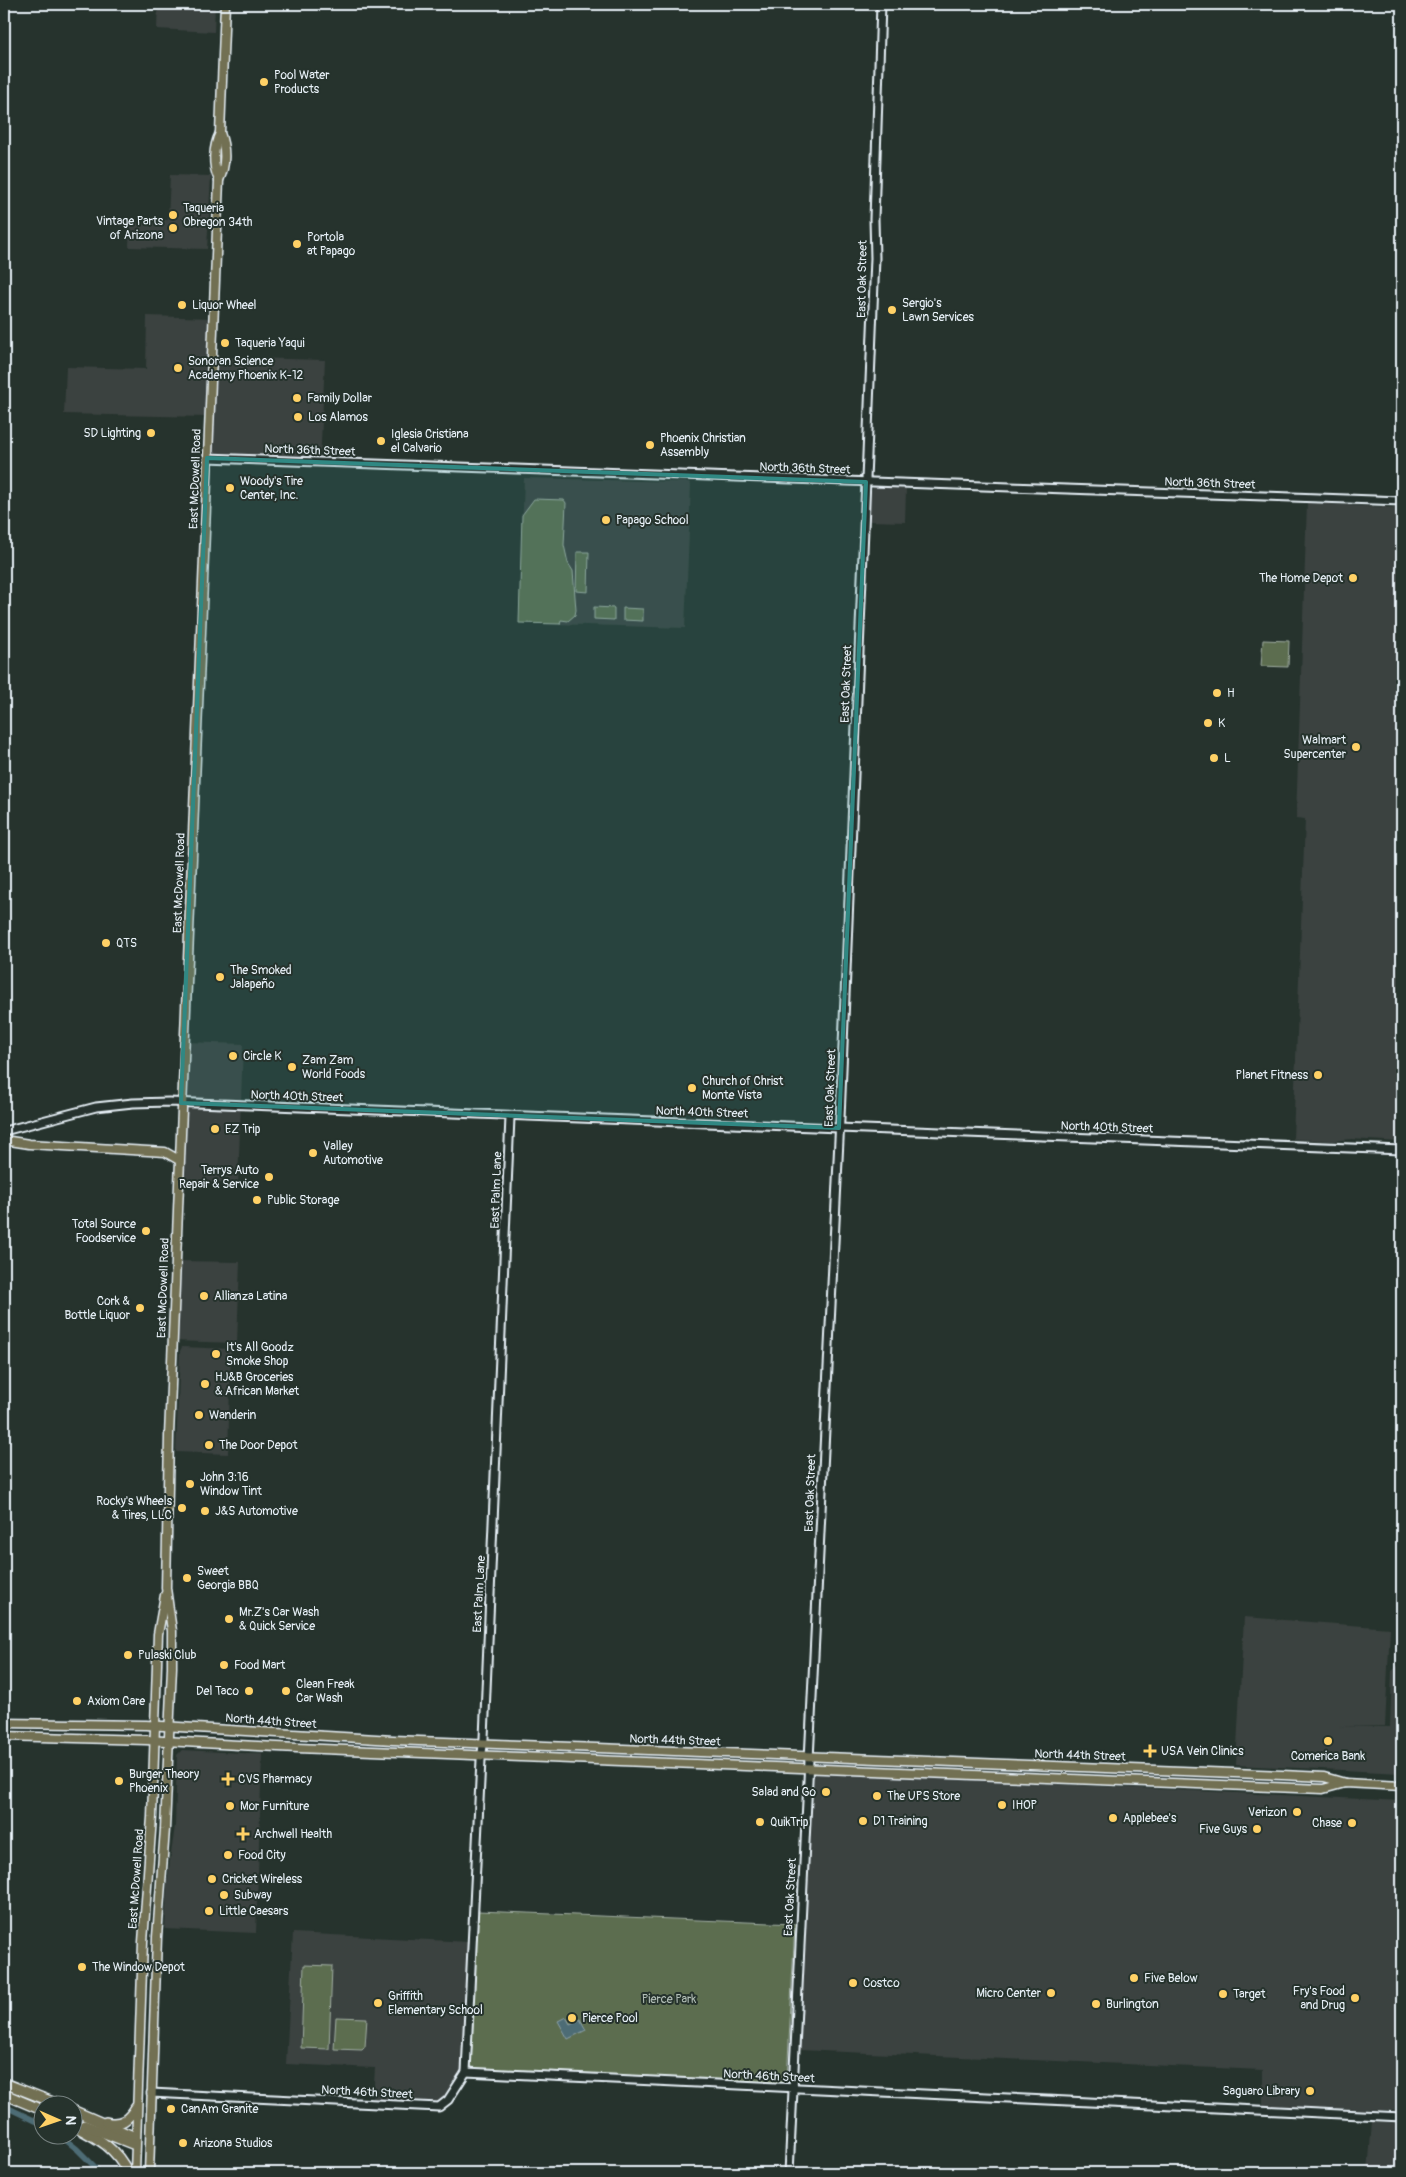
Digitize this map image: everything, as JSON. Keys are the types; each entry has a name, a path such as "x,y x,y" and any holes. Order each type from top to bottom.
{"highway":[{"path":"4,2083 32,2094"},
{"path":"4,2094 32,2106"},
{"path":"82,2114 110,2124 122,2122 130,2117 136,2107"},
{"path":"97,2120 135,2141"},
{"path":"82,2126 135,2141"},
{"path":"82,2129 109,2146 128,2173"}],"main road":[{"name":"East McDowell Road","path":"149,2173 155,1989 170,1726 172,1631 166,1588 168,1458 219,180 215,172 216,143 220,133 225,4"},
{"path":"4,1140 29,1144 165,1152 179,1160"},
{"name":"East McDowell Road","path":"135,2173 140,1998 155,1740 158,1634 166,1588"},
{"name":"North 44th Street","path":"4,1723 170,1726 350,1738 483,1744 1282,1775 1324,1777 1345,1783 1402,1786"},
{"name":"North 44th Street","path":"4,1736 155,1740 1323,1789 1345,1783"},
{"path":"146,1888 161,1886"},
{"path":"145,1903 159,1904"},
{"path":"140,1998 155,1989"},
{"path":"138,2052 153,2050"},
{"path":"138,2062 142,2084 151,2093"},
{"path":"135,2141 150,2144"}],"street":[{"name":"East Oak Street","path":"789,2173 839,1128 875,258 874,219 881,4"},
{"name":"North 36th Street","path":"207,458 1402,501"},
{"name":"North 40th Street","path":"4,1131 96,1107 133,1103 182,1103 1402,1150"},
{"name":"East Palm Lane","path":"466,2072 483,1744 510,1117"},
{"name":"North 46th Street","path":"151,2093 439,2107 448,2100 466,2072 1402,2117"}],"highlighted area":[{"path":"207,458 866,482 839,1128 181,1103"}],"shaded area":[{"path":"158,4 215,4 214,32 157,29"},
{"path":"170,175 211,176 207,249 129,247 130,220 168,220"},
{"path":"147,316 213,318 211,357 325,360 320,463 207,458 208,417 64,414 66,367 146,369"},
{"name":"Papago School","path":"524,478 689,482 691,485 685,628 519,623"},
{"path":"874,487 906,489 905,522 869,521 871,491"},
{"path":"1307,503 1402,508 1402,1142 1351,1139 1333,1141 1293,1139 1305,819 1296,818"},
{"path":"184,1042 243,1044 238,1184 178,1181"},
{"path":"175,1261 240,1262 237,1343 172,1341"},
{"path":"182,1347 231,1349 228,1454 176,1452 180,1351"},
{"path":"1244,1617 1390,1628 1385,1726 1337,1726 1390,1727 1392,1671 1402,1662 1402,1773 1236,1765"},
{"path":"182,1750 262,1754 256,1933 165,1929 167,1882 175,1826 177,1755"},
{"path":"814,1772 1402,1801 1402,2111 1263,2105 1263,2070 799,2050"},
{"name":"Griffith Elementary School","path":"293,1933 469,1942 463,2067 441,2102 373,2099 375,2068 286,2064"},
{"path":"1372,2121 1402,2123 1402,2173 1368,2173"},
{"path":"4,2140 12,2144 11,2173 4,2173"}],"green space":[{"path":"534,499 564,500 566,503 564,545 568,563 573,571 576,610 575,615 568,621 561,620 560,624 519,623 522,515"},
{"path":"577,552 589,552 588,592 576,591"},
{"path":"594,607 614,608 614,620 594,619"},
{"path":"623,608 643,609 643,621 623,620"},
{"path":"1263,640 1289,641 1288,667 1261,666"},
{"name":"Pierce Park","path":"478,1911 795,1924 787,2080 783,2084 474,2070 471,2065"},
{"path":"304,1965 332,1966 329,2049 301,2048"},
{"path":"336,2017 367,2018 365,2047 362,2050 334,2049"}],"water":[{"path":"566,2017 570,2024 580,2019 586,2030 568,2039 558,2021"}],"waterway":[{"path":"4,2106 32,2119"},
{"path":"71,2144 101,2173"}],"place":[{"name":"Pool Water Products","path":"264,82"},
{"name":"Taqueria Obregon 34th","path":"173,215"},
{"name":"Vintage Parts of Arizona","path":"173,228"},
{"name":"Portola at Papago","path":"297,244"},
{"name":"Liquor Wheel","path":"182,305"},
{"name":"Sergio's Lawn Services","path":"892,310"},
{"name":"Taqueria Yaqui","path":"225,343"},
{"name":"Sonoran Science Academy Phoenix K-12","path":"178,368"},
{"name":"Family Dollar","path":"297,398"},
{"name":"Los Alamos","path":"298,417"},
{"name":"SD Lighting","path":"151,433"},
{"name":"Iglesia Cristiana el Calvario","path":"381,441"},
{"name":"Phoenix Christian Assembly","path":"650,445"},
{"name":"Woody's Tire Center, Inc.","path":"230,488"},
{"name":"Papago School","path":"606,520"},
{"name":"The Home Depot","path":"1353,578"},
{"name":"H","path":"1217,693"},
{"name":"K","path":"1208,723"},
{"name":"Walmart Supercenter","path":"1356,747"},
{"name":"L","path":"1214,758"},
{"name":"QTS","path":"106,943"},
{"name":"The Smoked Jalapeño","path":"220,977"},
{"name":"Circle K","path":"233,1056"},
{"name":"Zam Zam World Foods","path":"292,1067"},
{"name":"Planet Fitness","path":"1318,1075"},
{"name":"Church of Christ Monte Vista","path":"692,1088"},
{"name":"EZ Trip","path":"215,1129"},
{"name":"Valley Automotive","path":"313,1153"},
{"name":"Terrys Auto Repair & Service","path":"269,1177"},
{"name":"Public Storage","path":"257,1200"},
{"name":"Total Source Foodservice","path":"146,1231"},
{"name":"Allianza Latina","path":"204,1296"},
{"name":"Cork & Bottle Liquor","path":"140,1308"},
{"name":"It's All Goodz Smoke Shop","path":"216,1354"},
{"name":"HJ&B Groceries & African Market","path":"205,1384"},
{"name":"Wanderin","path":"199,1415"},
{"name":"The Door Depot","path":"209,1445"},
{"name":"John 3:16 Window Tint","path":"190,1484"},
{"name":"Rocky's Wheels & Tires, LLC","path":"182,1508"},
{"name":"J&S Automotive","path":"205,1511"},
{"name":"Sweet Georgia BBQ","path":"187,1578"},
{"name":"Mr.Z's Car Wash & Quick Service","path":"229,1619"},
{"name":"Pulaski Club","path":"128,1655"},
{"name":"Food Mart","path":"224,1665"},
{"name":"Del Taco","path":"249,1691"},
{"name":"Clean Freak Car Wash","path":"286,1691"},
{"name":"Axiom Care","path":"77,1701"},
{"name":"Comerica Bank","path":"1328,1741"},
{"name":"USA Vein Clinics","path":"1150,1751"},
{"name":"CVS Pharmacy","path":"228,1779"},
{"name":"Burger Theory Phoenix","path":"119,1781"},
{"name":"Salad and Go","path":"826,1792"},
{"name":"The UPS Store","path":"877,1796"},
{"name":"IHOP","path":"1002,1805"},
{"name":"Mor Furniture","path":"230,1806"},
{"name":"Verizon","path":"1297,1812"},
{"name":"Applebee's","path":"1113,1818"},
{"name":"D1 Training","path":"863,1821"},
{"name":"QuikTrip","path":"760,1822"},
{"name":"Chase","path":"1352,1823"},
{"name":"Five Guys","path":"1257,1829"},
{"name":"Archwell Health","path":"243,1834"},
{"name":"Food City","path":"228,1855"},
{"name":"Cricket Wireless","path":"212,1879"},
{"name":"Subway","path":"224,1895"},
{"name":"Little Caesars","path":"209,1911"},
{"name":"The Window Depot","path":"82,1967"},
{"name":"Five Below","path":"1134,1978"},
{"name":"Costco","path":"853,1983"},
{"name":"Micro Center","path":"1051,1993"},
{"name":"Target","path":"1223,1994"},
{"name":"Fry's Food and Drug","path":"1355,1998"},
{"name":"Griffith Elementary School","path":"378,2003"},
{"name":"Burlington","path":"1096,2004"},
{"name":"Pierce Pool","path":"572,2018"},
{"name":"Saguaro Library","path":"1310,2091"},
{"name":"CanAm Granite","path":"171,2109"},
{"name":"Arizona Studios","path":"183,2143"}]}
